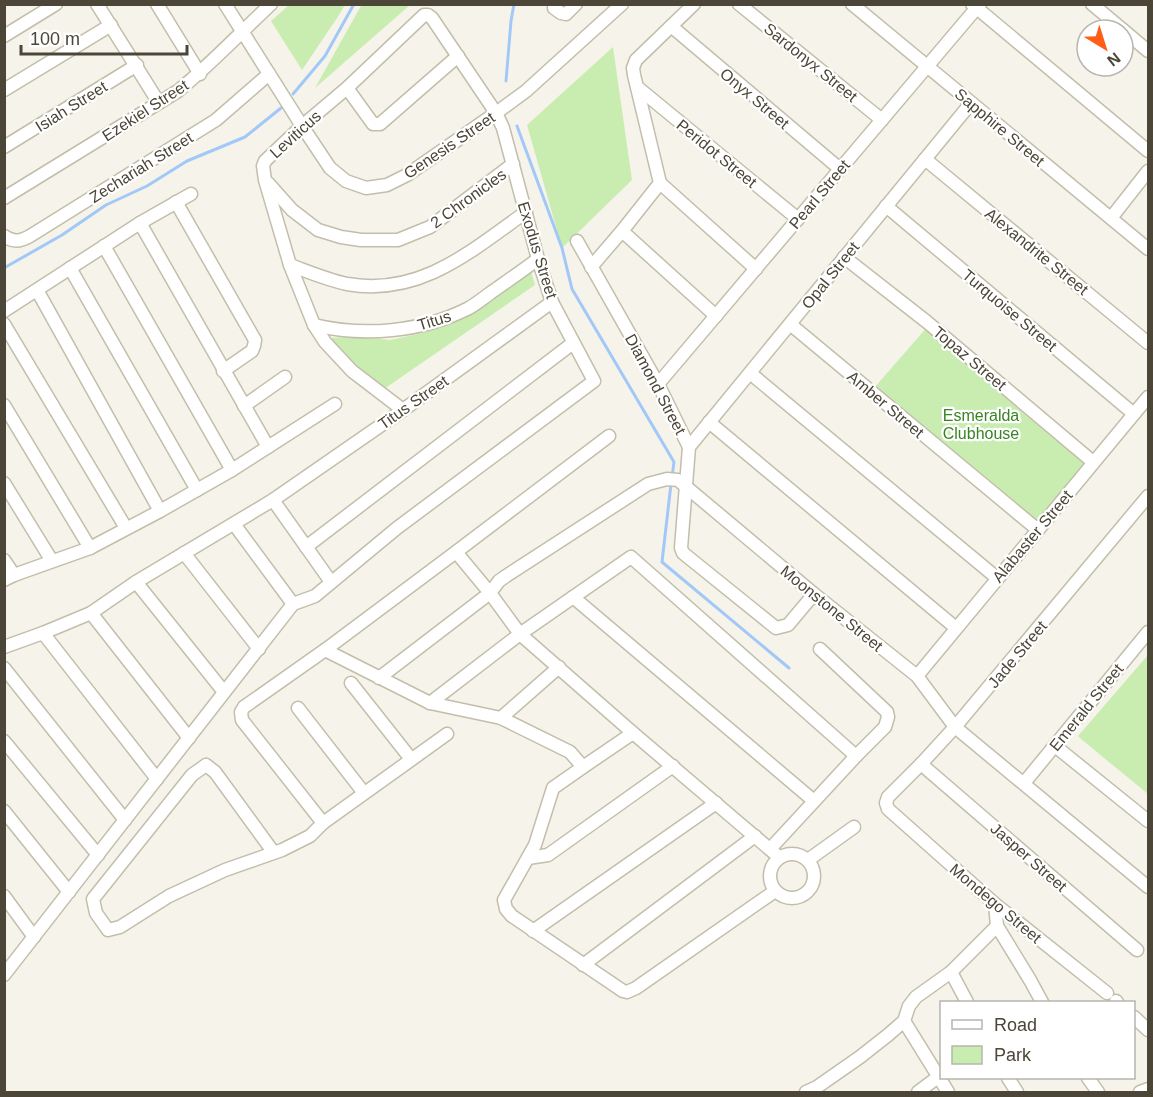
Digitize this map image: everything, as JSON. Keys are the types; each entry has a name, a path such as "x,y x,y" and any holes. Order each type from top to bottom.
{"street":[{"path":"4,36 56,4"},
{"path":"98,4 159,103"},
{"path":"157,4 200,74"},
{"name":"Genesis Street","path":"225,4 330,168 346,181 366,188 387,185 407,175 496,113 526,91 622,4"},
{"name":"Ezekiel Street","path":"4,198 178,92 200,74 271,4"},
{"path":"554,4 554,8 566,14 576,4"},
{"path":"694,4 636,60 633,68 637,87 660,183 756,268"},
{"name":"Sardonyx Street","path":"740,4 882,120"},
{"name":"Sapphire Street","path":"852,4 1149,249"},
{"path":"1092,4 1109,18"},
{"path":"976,6 1149,151"},
{"name":"Pearl Street","path":"658,384 976,6"},
{"name":"Leviticus","path":"403,410 352,371 325,342 314,325 290,266 263,166 265,161 302,126 347,88 424,15 432,18 496,113"},
{"path":"4,90 111,25"},
{"name":"Onyx Street","path":"671,26 840,170"},
{"path":"1135,40 1149,51"},
{"path":"347,88 373,124 380,124 458,56"},
{"name":"Isiah Street","path":"4,147 136,65"},
{"name":"Zechariah Street","path":"4,236 13,241 21,241 30,236 216,120 268,74"},
{"name":"Peridot Street","path":"637,87 798,219"},
{"name":"Opal Street","path":"689,447 971,102"},
{"name":"Exodus Street","path":"331,582 397,528 594,381 552,302 538,259 503,128 496,113"},
{"name":"Alexandrite Street","path":"925,159 1149,343"},
{"name":"2 Chronicles","path":"265,180 292,210 318,230 340,237 361,240 398,240 430,227 513,164"},
{"path":"1111,218 1149,171"},
{"path":"591,267 660,183"},
{"path":"4,311 140,223 191,194"},
{"path":"176,202 255,340 252,351 223,371"},
{"name":"Turquoise Street","path":"886,206 1134,414"},
{"path":"290,266 345,284 384,286 405,282 424,277 457,261 526,212"},
{"path":"140,223 268,447"},
{"path":"622,231 716,316"},
{"name":"Diamond Street","path":"577,241 658,384 689,447 681,548 688,558 776,628 788,625 814,594"},
{"path":"104,246 232,470"},
{"name":"Topaz Street","path":"844,257 927,322 1093,462"},
{"name":"Titus","path":"314,325 335,330 361,332 406,328 441,320 468,309 538,259"},
{"path":"69,268 197,490"},
{"path":"37,290 160,511"},
{"name":"Titus Street","path":"4,647 91,613 184,552 273,500 403,410 552,302"},
{"path":"4,324 126,528"},
{"name":"Amber Street","path":"790,324 1038,530"},
{"path":"306,547 573,343"},
{"path":"750,373 998,578"},
{"path":"244,406 285,377"},
{"name":"Alabaster Street","path":"917,676 1149,397"},
{"path":"4,560 9,577 90,548 232,470 335,404"},
{"path":"4,405 90,548"},
{"path":"709,422 956,628"},
{"path":"323,823 242,720 241,712 244,706 325,650 609,436"},
{"name":"Moonstone Street","path":"379,678 490,593 506,576 648,484 667,479 678,480 814,594 917,676 956,727 1149,887"},
{"path":"4,483 52,561"},
{"name":"Jade Street","path":"888,809 885,803 888,797 956,727 1149,496"},
{"path":"4,975 293,604 315,596 331,582 273,500"},
{"path":"234,524 293,604"},
{"path":"184,552 258,649"},
{"path":"456,552 520,633 779,858"},
{"path":"430,703 520,633 631,557 856,756"},
{"path":"136,582 224,693"},
{"path":"573,597 814,801"},
{"path":"91,613 189,738"},
{"name":"Emerald Street","path":"1024,783 1149,632"},
{"path":"43,633 157,779"},
{"path":"770,849 885,727 888,717 887,712 820,649"},
{"path":"325,650 430,703 501,718 570,752 583,767"},
{"path":"501,718 559,667"},
{"path":"4,668 124,820"},
{"path":"351,683 411,759"},
{"path":"298,708 364,793"},
{"path":"633,733 553,788 536,845 504,900 506,909 512,916 627,992 775,891"},
{"path":"274,853 215,772 206,765 192,775 93,899 96,913 108,930 120,927 168,896 225,870 274,853 310,836 323,823 447,734"},
{"path":"4,741 98,855"},
{"path":"1055,746 1149,821"},
{"name":"Jasper Street","path":"921,764 1137,950"},
{"path":"528,858 548,855 672,766"},
{"path":"533,931 716,803"},
{"name":"Mondego Street","path":"888,809 995,904 1113,999"},
{"path":"4,811 69,892"},
{"path":"808,861 854,827"},
{"path":"583,964 755,836"},
{"path":"789,854 800,855 808,861 813,869 814,879 810,889 803,896 793,899 783,897 775,891 770,879 771,867 779,858 789,854"},
{"path":"5,899 34,937"},
{"path":"995,904 997,926 1041,1001"},
{"path":"806,1092 860,1057 904,1021 909,1006 916,997 951,972 997,926"},
{"path":"951,972 966,1001"},
{"path":"1135,1018 1149,1030"},
{"path":"904,1021 948,1092"},
{"path":"918,1092 938,1077"},
{"path":"1009,1079 1017,1092"},
{"path":"1089,1079 1098,1092"},
{"path":"1140,1092 1149,1089"}],"green space":[{"path":"362,4 410,5 315,88"},
{"path":"289,5 345,5 302,70 271,21"},
{"path":"613,47 632,180 562,248 527,125"},
{"path":"531,271 535,285 384,389 353,364 331,338 357,336 390,340 422,333 470,312"},
{"name":"Esmeralda Clubhouse","path":"928,326 1088,461 1037,525 874,388"},
{"path":"1148,655 1148,794 1078,736"}],"waterway":[{"path":"293,94 325,56 354,4"},
{"path":"506,81 514,4"},
{"path":"4,268 62,235 106,205 147,186 187,161 245,137 281,108"},
{"path":"517,126 562,248 572,289 674,462 672,477"},
{"path":"671,484 662,562 789,668"}]}
